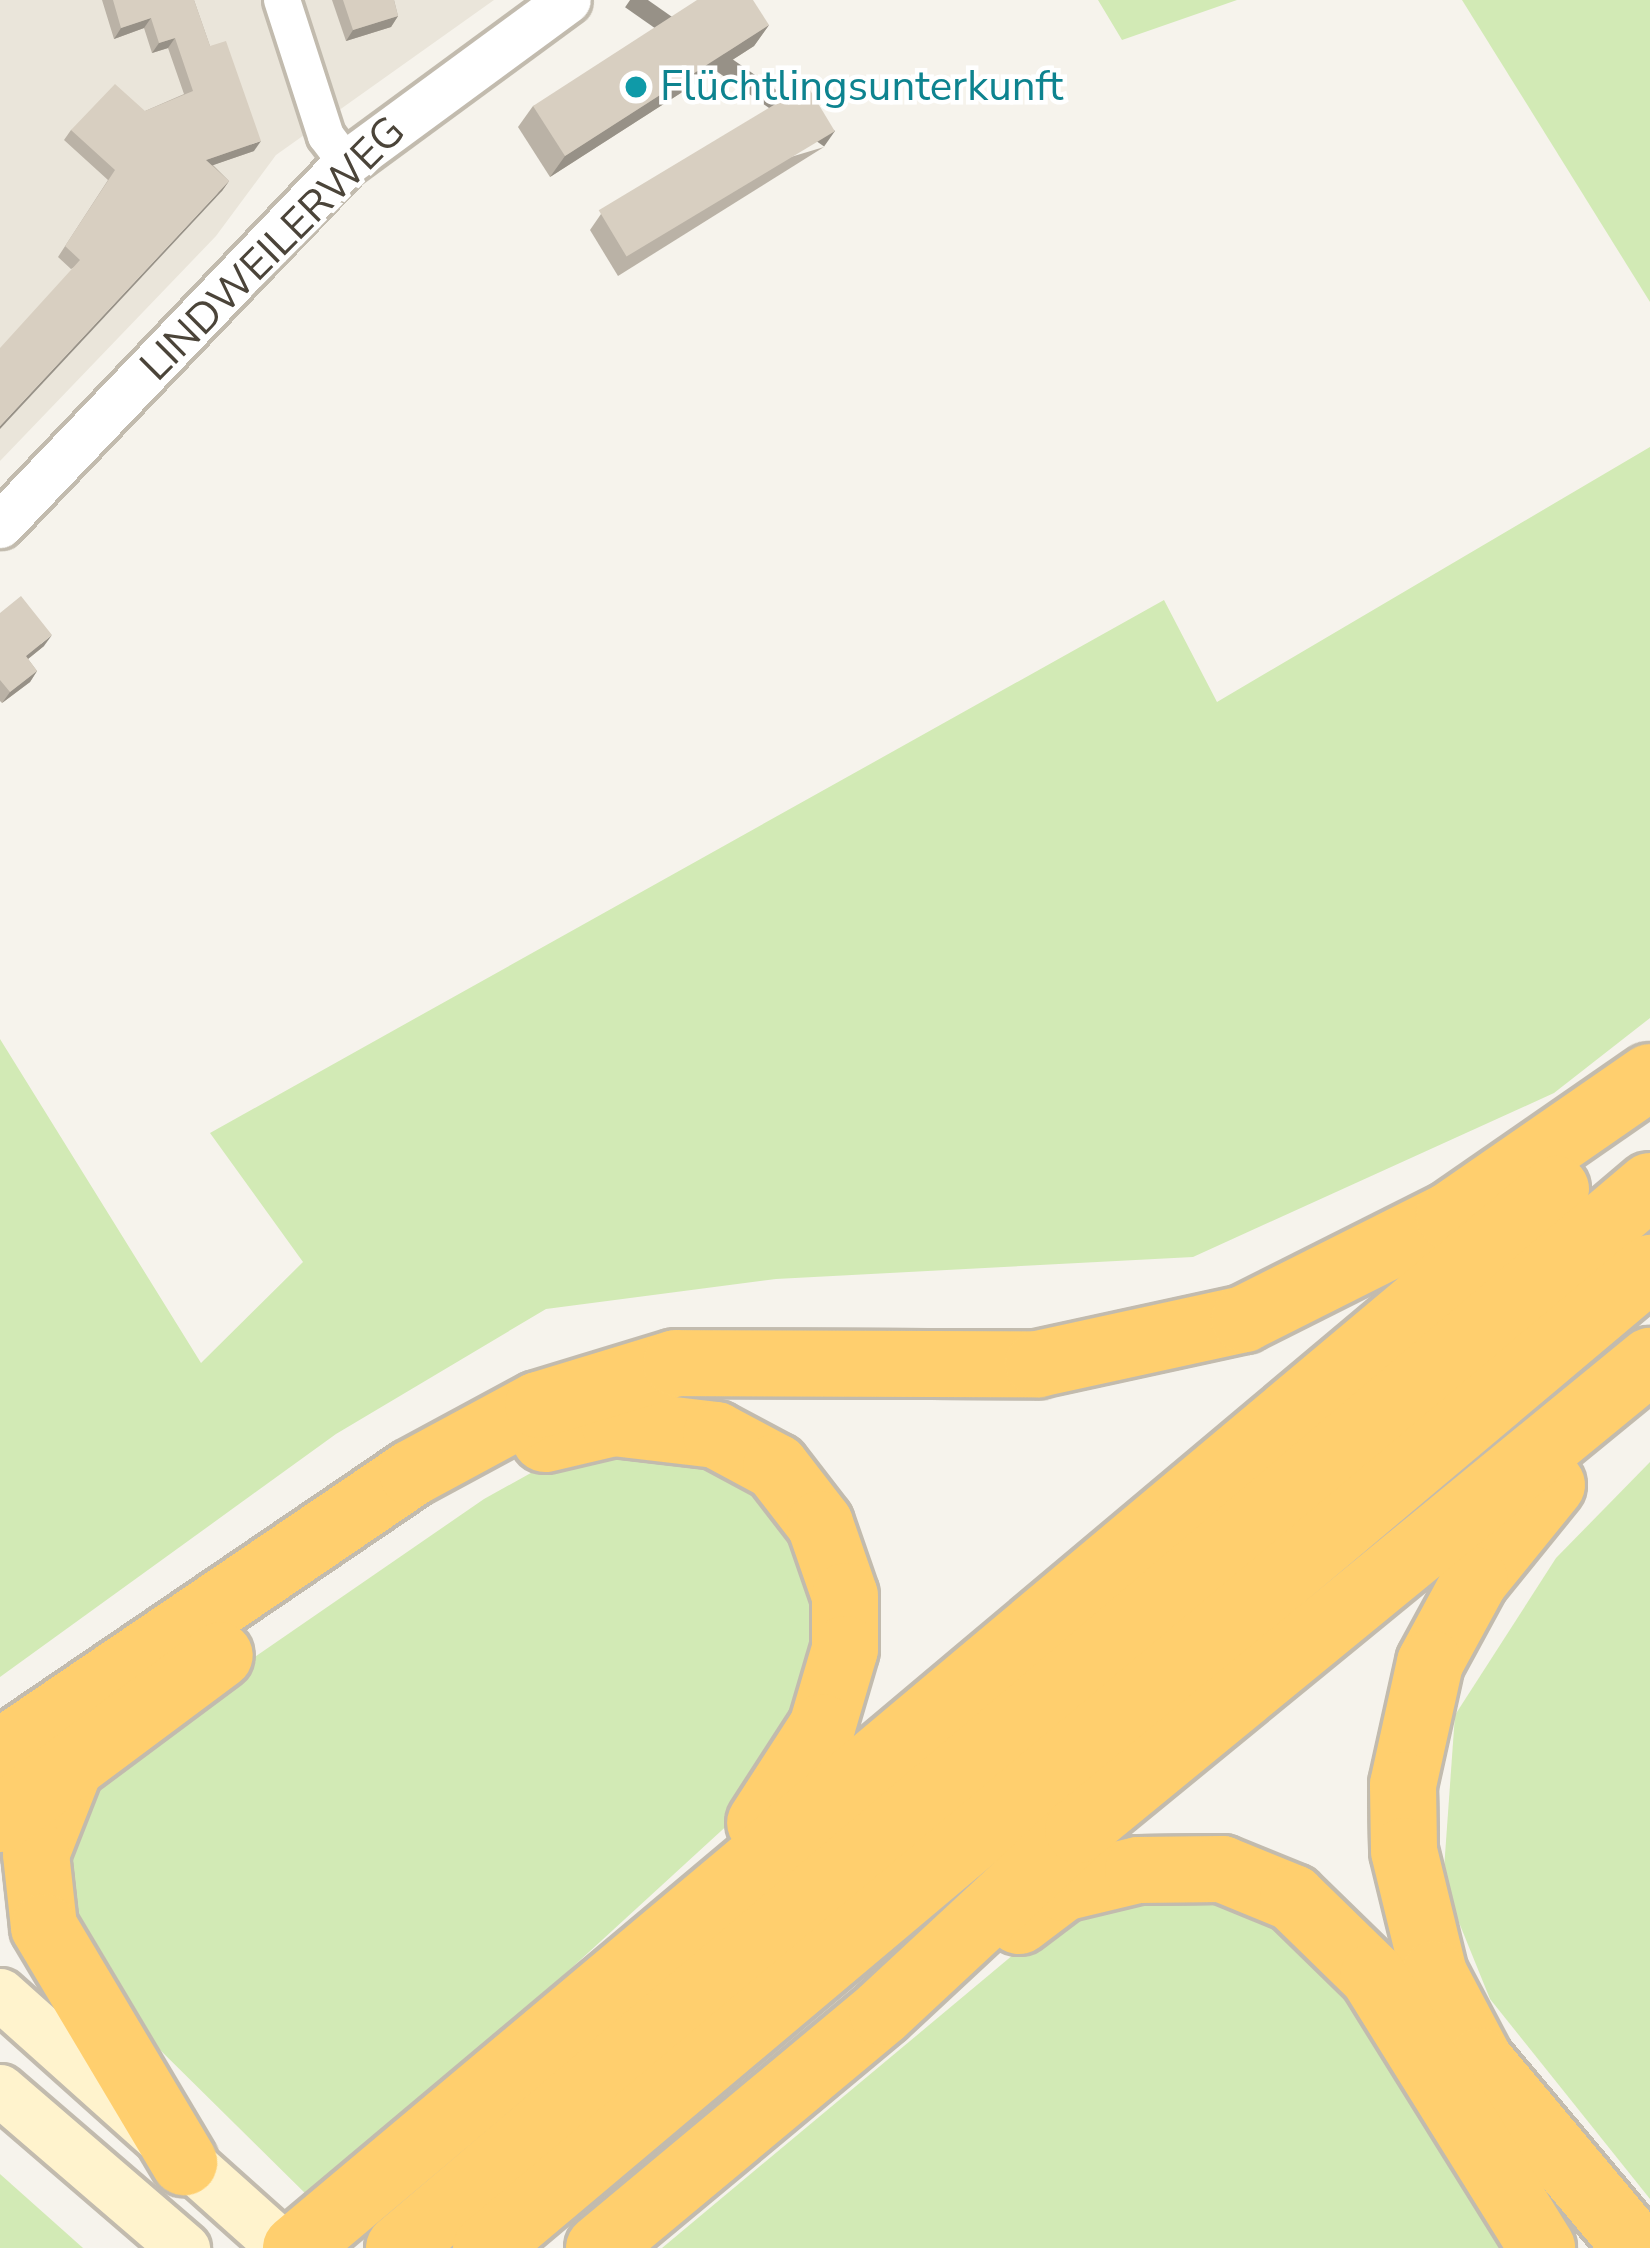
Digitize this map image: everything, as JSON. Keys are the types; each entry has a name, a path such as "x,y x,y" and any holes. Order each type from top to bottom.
{"highway":[{"path":"0,1753 412,1473 538,1406 676,1363 1038,1364 1225,1324 1431,1227 1650,1077"},
{"path":"306,2236 694,1906 1650,1110"},
{"path":"399,2248 1650,1186"},
{"path":"486,2248 1099,1737 1650,1268"},
{"path":"598,2248 845,2044 1078,1830 1650,1361"},
{"path":"1637,2248 1511,2106 1449,2005 1414,1915 1403,1785 1430,1663 1459,1605 1650,1381"},
{"path":"0,1819 501,1459 614,1423 716,1435 776,1467 807,1502 840,1572 845,1649 827,1714 788,1786 694,1906"},
{"path":"845,2044 1099,1737"},
{"path":"69,1770 36,1854 44,1928 184,2162"},
{"path":"845,2044 1063,1888 1191,1865 1246,1876 1320,1917 1358,1956 1541,2248"}],"main road":[{"path":"0,1994 184,2162 306,2236"},
{"path":"0,2090 184,2248"}],"street":[{"path":"282,0 326,136 346,163"},
{"name":"LINDWEILERWEG","path":"0,524 346,163 568,0"}],"shaded area":[{"path":"0,0 494,0 276,155 216,236 0,461"}],"green space":[{"path":"1098,0 1237,0 1122,40"},
{"path":"1462,0 1650,0 1650,302"},
{"path":"1650,447 1650,1018 1554,1093 1193,1257 776,1279 546,1309 336,1434 0,1677 0,1039 201,1363 303,1262 210,1133 1164,600 1217,702"},
{"path":"688,1445 800,1525 824,1664 733,1820 315,2203 153,2043 114,1992 86,1926 63,1933 59,1827 149,1730 484,1499 547,1464"},
{"path":"1650,1462 1650,2199 1490,1999 1443,1883 1455,1715 1556,1558"},
{"path":"1188,1894 1253,1912 1326,1965 1420,2100 1503,2248 662,2248 1031,1940 1094,1910"},
{"path":"0,2174 83,2248 0,2248"}],"building":[{"path":"113,0 194,0 210,46 226,41 261,141 206,160 229,181 0,426 0,348 80,260 65,246 115,170 71,130 115,84 145,111 193,91 175,38 159,43 151,18 121,28"},
{"path":"343,0 394,0 398,16 353,30"},
{"name":"Flüchtlingsunterkunft","path":"697,0 753,0 769,25 565,156 533,106"},
{"path":"807,85 835,131 627,256 599,210"},
{"path":"21,596 52,635 26,656 37,671 10,692 0,680 0,613"}],"place":[{"name":"Flüchtlingsunterkunft","path":"636,87"}]}
